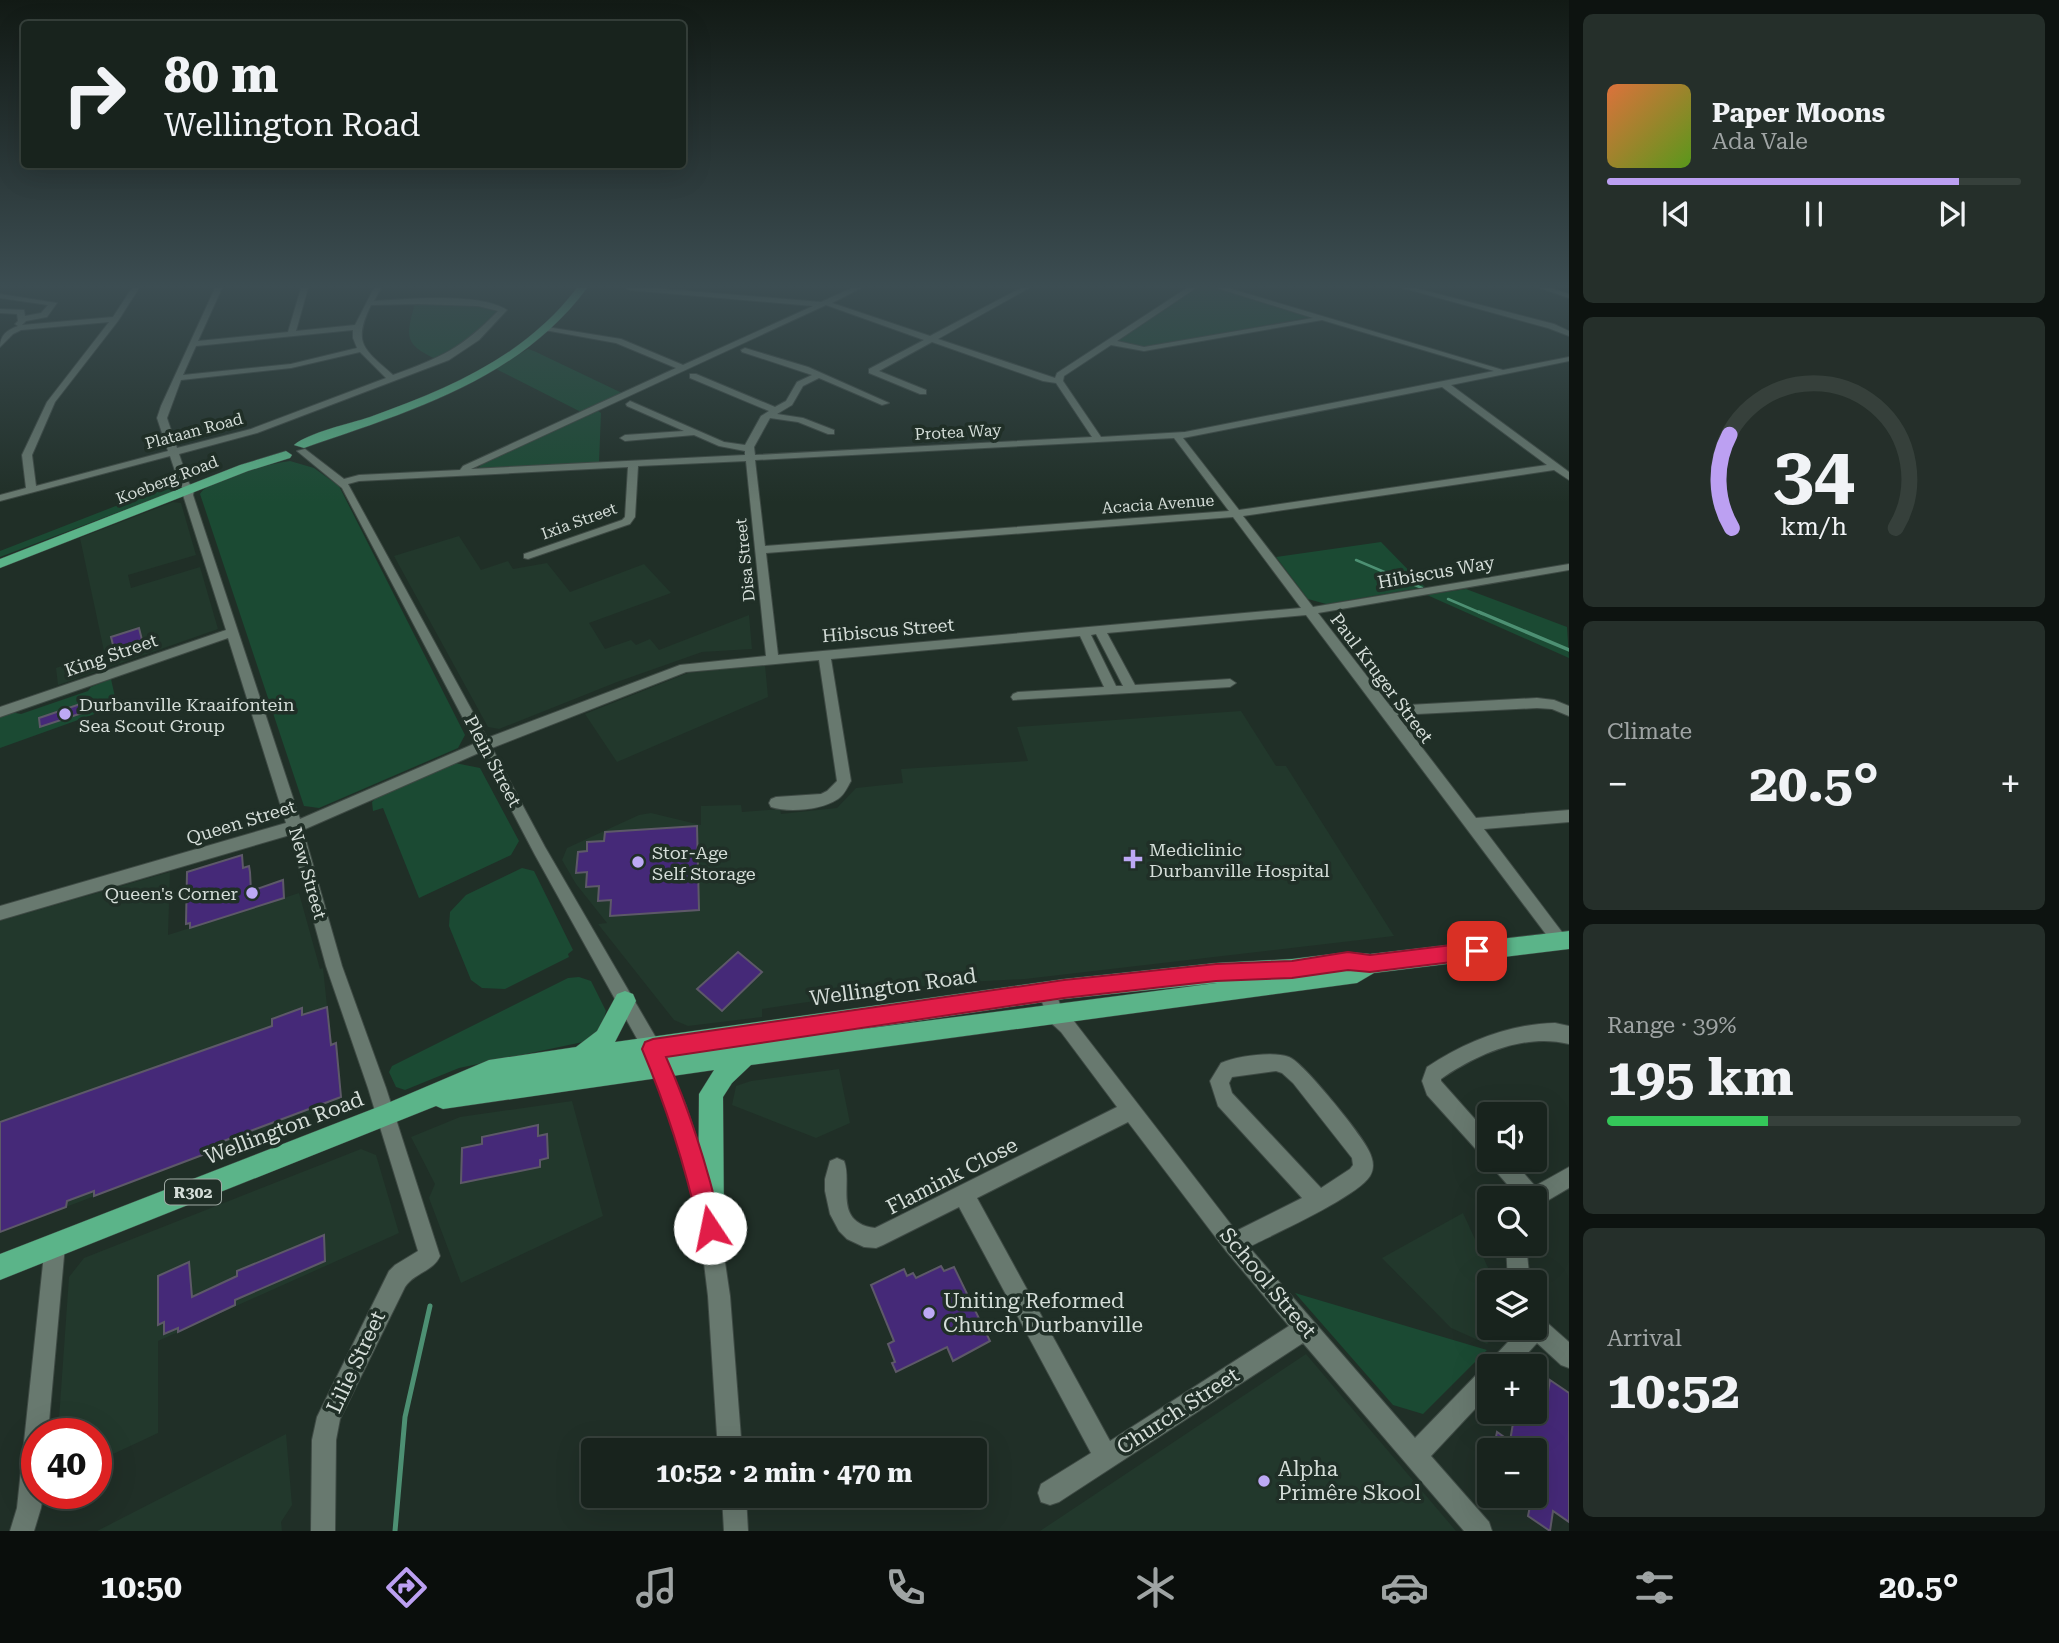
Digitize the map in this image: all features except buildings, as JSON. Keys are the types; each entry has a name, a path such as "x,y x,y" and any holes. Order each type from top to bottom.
{"main road":[{"path":"302,448 468,379 505,359"},
{"name":"Koeberg Road","path":"0,562 285,454 288,446 302,448"},
{"name":"Wellington Road","path":"430,1098 459,1097 657,1058 1056,990 1216,972 1292,969 1348,961 1370,964 1566,943"},
{"name":"Wellington Road","path":"0,1267 386,1116 489,1071 509,1066 578,1058 745,1055 1065,1018 1357,973 1370,964"},
{"path":"578,1058 605,1039 625,1001"},
{"path":"710,1228 712,1094 724,1075 745,1055"}],"street":[{"path":"32,490 27,455 51,402 84,359"},
{"name":"New Street","path":"185,359 162,418 184,483 189,490 188,495 295,827 331,954 430,1256"},
{"path":"177,378 291,366 319,359"},
{"path":"370,359 391,379"},
{"name":"Plataan Road","path":"0,498 249,433 442,359"},
{"path":"662,359 682,368"},
{"path":"463,473 466,468 701,359"},
{"path":"773,359 885,403"},
{"path":"891,359 873,372 919,394 934,385"},
{"path":"990,359 1059,382"},
{"path":"1084,359 1060,375 1059,382 1099,441"},
{"path":"1463,359 1502,371"},
{"name":"Protea Way","path":"343,482 359,478 633,464 750,453 1177,436 1567,359"},
{"path":"630,404 722,444 750,453 771,412 789,403 800,384 818,375"},
{"path":"693,376 771,412 831,432"},
{"path":"1443,383 1569,477"},
{"path":"625,438 698,433"},
{"name":"Paul Kruger Street","path":"1177,436 1471,824 1566,943"},
{"name":"Plein Street","path":"302,448 343,482 540,851 657,1058 696,1165 710,1228 719,1296 729,1438"},
{"name":"Disa Street","path":"750,453 772,658"},
{"name":"Plein Street","path":"285,454 333,473"},
{"name":"Ixia Street","path":"528,556 626,522 630,517 633,464"},
{"name":"Acacia Avenue","path":"760,551 1235,514 1555,467"},
{"name":"Hibiscus Way","path":"1308,611 1569,567"},
{"name":"Hibiscus Street","path":"485,745 673,671 695,666 1308,611"},
{"path":"1099,629 1131,689"},
{"path":"1083,631 1112,690"},
{"name":"King Street","path":"0,712 233,632"},
{"path":"776,803 826,799 836,793 844,781 824,654"},
{"path":"1018,697 1230,683"},
{"path":"1386,711 1537,703 1555,705 1569,711"},
{"name":"Queen Street","path":"0,913 295,827 485,745"},
{"path":"1471,824 1569,816"},
{"name":"School Street","path":"1056,990 1065,1018 1233,1244 1480,1531"},
{"path":"1477,1135 1434,1087 1431,1081 1433,1073 1510,1037 1543,1030 1569,1035"},
{"path":"1233,1244 1318,1199 1360,1176 1363,1164 1355,1146 1287,1065 1276,1062 1232,1068 1223,1072 1219,1087 1225,1099 1318,1199"},
{"name":"Flamink Close","path":"837,1168 834,1189 839,1210 850,1229 863,1236 883,1236 1131,1110"},
{"path":"1510,1172 1523,1186"},
{"path":"1547,1190 1569,1177"},
{"path":"964,1195 1106,1457"},
{"path":"22,1531 29,1508 55,1245"},
{"name":"Lilie Street","path":"323,1531 324,1440 329,1417 399,1275 430,1256"},
{"name":"Church Street","path":"1050,1493 1306,1328"},
{"path":"1547,1338 1569,1357"},
{"path":"1511,1354 1524,1340"},
{"path":"1415,1455 1477,1390"},
{"path":"735,1508 736,1531"}],"shaded area":[{"path":"173,502 181,503 196,555 128,575 131,588 200,567 218,629 58,685 56,668 104,651 80,538"},
{"path":"459,536 481,570 508,561 513,569 547,563 570,592 644,564 671,593 589,623 605,649 631,640 636,645 650,639 659,650 749,615 752,649 702,652 499,729 488,727 394,556"},
{"path":"765,665 768,697 617,762 585,714 688,673"},
{"path":"1241,711 1276,766 1286,766 1394,936 1025,979 950,983 762,1009 762,1017 688,1026 674,1020 598,924 607,923 576,884 562,860 567,848 639,815 651,813 701,825 701,806 741,805 742,812 780,809 781,814 837,808 856,788 903,783 901,769 1028,761 1017,727"},
{"path":"170,872 168,935 299,893 320,969 323,968 331,1044 336,1043 342,1102 0,1232 0,921"},
{"path":"839,1069 850,1123 816,1138 732,1105 736,1086 751,1081"},
{"path":"572,1101 603,1216 461,1283 429,1198 435,1184 411,1137 460,1117"},
{"path":"361,1149 376,1155 399,1233 158,1341 158,1433 112,1455 112,1418 59,1418 69,1277 84,1258"},
{"path":"1463,1213 1477,1244 1477,1256 1483,1256 1489,1270 1477,1270 1477,1340 1451,1328 1382,1258"},
{"name":"Alpha Primêre Skool","path":"1306,1354 1456,1531 1040,1531 1258,1386"},
{"path":"286,1434 292,1505 281,1522 282,1531 97,1531"}],"green space":[{"path":"509,359 552,359 622,393 581,412 494,368"},
{"path":"597,410 601,413 599,462 478,468 485,462"},
{"path":"290,461 314,468 339,486 465,735 458,748 319,808 304,806 200,494 228,477"},
{"path":"174,479 174,491 0,557 0,551 162,488"},
{"path":"1381,542 1425,587 1326,604 1308,599 1276,557"},
{"path":"1466,589 1567,627 1569,658 1427,595"},
{"path":"111,679 117,706 0,748 0,716 10,712 21,714 88,691 91,687"},
{"path":"455,763 480,768 519,841 511,855 419,898 383,808 373,811 372,802 377,797"},
{"path":"522,868 534,871 573,950 568,954 569,957 505,989 482,988 471,980 449,926 450,912 466,895"},
{"path":"579,977 591,981 606,1011 601,1028 583,1042 459,1068 405,1090 396,1087 389,1072 392,1066 568,978"},
{"path":"1295,1293 1487,1350 1483,1354 1477,1354 1477,1360 1423,1414 1393,1405"}],"waterway":[{"path":"1356,560 1422,588"},
{"path":"1448,599 1483,614"},
{"path":"1479,612 1569,650"},
{"path":"395,1531 405,1417 430,1306"}],"place":[{"name":"Durbanville Kraaifontein Sea Scout Group","path":"65,714"},
{"name":"Mediclinic Durbanville Hospital","path":"1133,859"},
{"name":"Stor-Age Self Storage","path":"638,862"},
{"name":"Queen's Corner","path":"252,893"},
{"name":"Uniting Reformed Church Durbanville","path":"929,1313"},
{"name":"Alpha Primêre Skool","path":"1264,1481"}],"route":[{"path":"710,1228 696,1165 677,1106 653,1049 1064,989 1216,972 1292,969 1348,961 1370,964 1477,951"}]}
